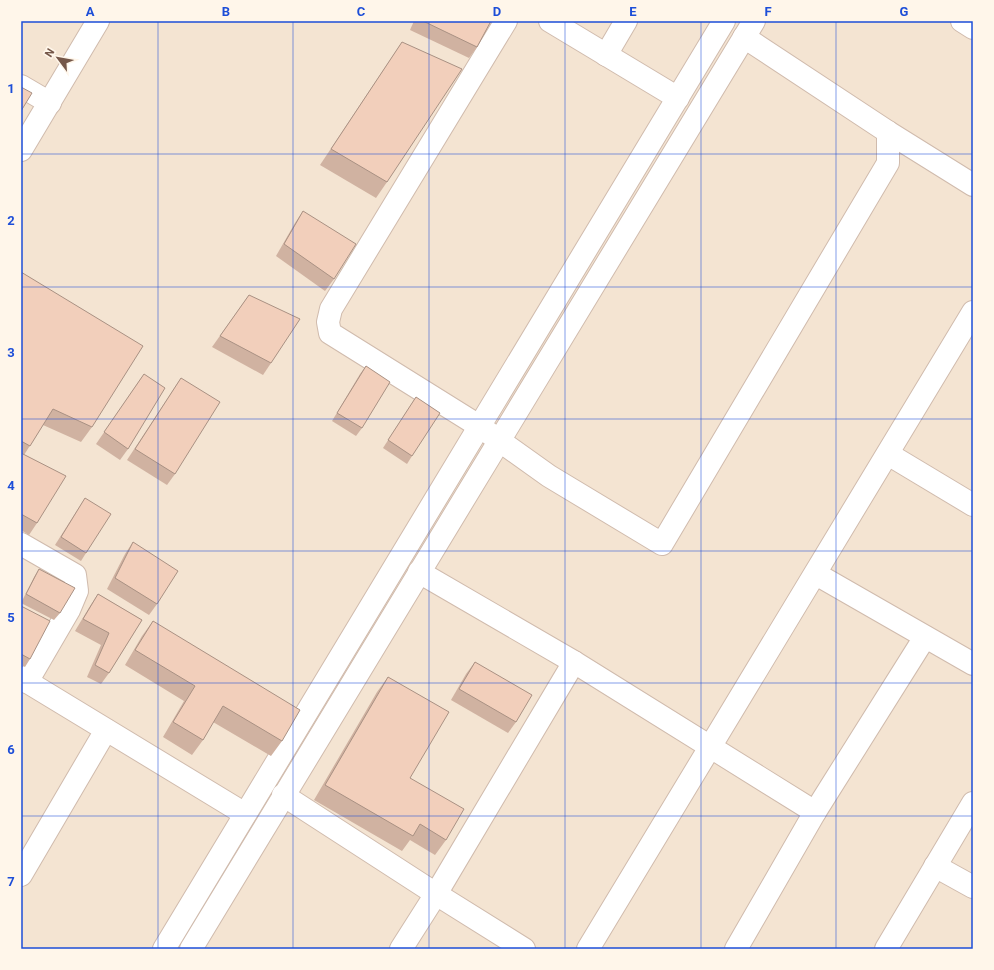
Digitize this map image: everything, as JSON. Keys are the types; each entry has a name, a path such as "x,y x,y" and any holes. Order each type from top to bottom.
{"street":[{"path":"21,150 98,21"},
{"path":"506,21 331,309 328,322 330,333 479,426 499,442 549,476 662,544 888,163 888,132"},
{"path":"550,21 678,98"},
{"path":"606,55 626,21"},
{"path":"164,949 724,21"},
{"path":"962,21 973,28"},
{"path":"191,949 283,795 749,29 888,132 973,185"},
{"path":"21,86 50,103"},
{"path":"588,949 973,312"},
{"path":"888,454 973,505"},
{"path":"21,544 75,575 77,591 70,610 24,680 245,814"},
{"path":"419,572 574,662 815,812"},
{"path":"816,574 973,664"},
{"path":"736,949 815,812 925,637"},
{"path":"401,949 436,894 574,662"},
{"path":"21,875 106,730"},
{"path":"283,795 524,949"},
{"path":"886,949 973,803"},
{"path":"935,866 973,887"}],"shaded area":[{"path":"21,21 973,21 973,949 21,949"}],"building":[{"path":"423,21 491,21 477,47"},
{"path":"402,42 462,69 387,182 331,149"},
{"path":"21,87 32,93 21,111"},
{"path":"303,211 356,244 334,279 284,244"},
{"path":"21,272 143,346 92,427 53,409 30,446 21,441"},
{"path":"249,295 300,319 271,363 220,336"},
{"path":"366,366 390,382 362,428 337,413"},
{"path":"144,374 165,388 128,449 104,432"},
{"path":"181,378 220,402 175,474 135,449"},
{"path":"416,397 440,413 412,456 388,440"},
{"path":"21,453 66,476 37,523 21,514"},
{"path":"85,498 111,514 86,553 61,537"},
{"path":"133,542 178,571 157,604 115,578"},
{"path":"39,569 75,588 60,613 26,594"},
{"path":"98,594 142,620 109,673 95,665 109,633 83,619"},
{"path":"21,606 50,621 30,659 21,654"},
{"path":"153,621 300,710 282,741 223,706 203,740 173,722 195,686 135,650"},
{"path":"475,662 532,695 516,722 459,689"},
{"path":"388,677 449,712 410,778 464,809 446,840 420,824 413,836 325,785"}]}
